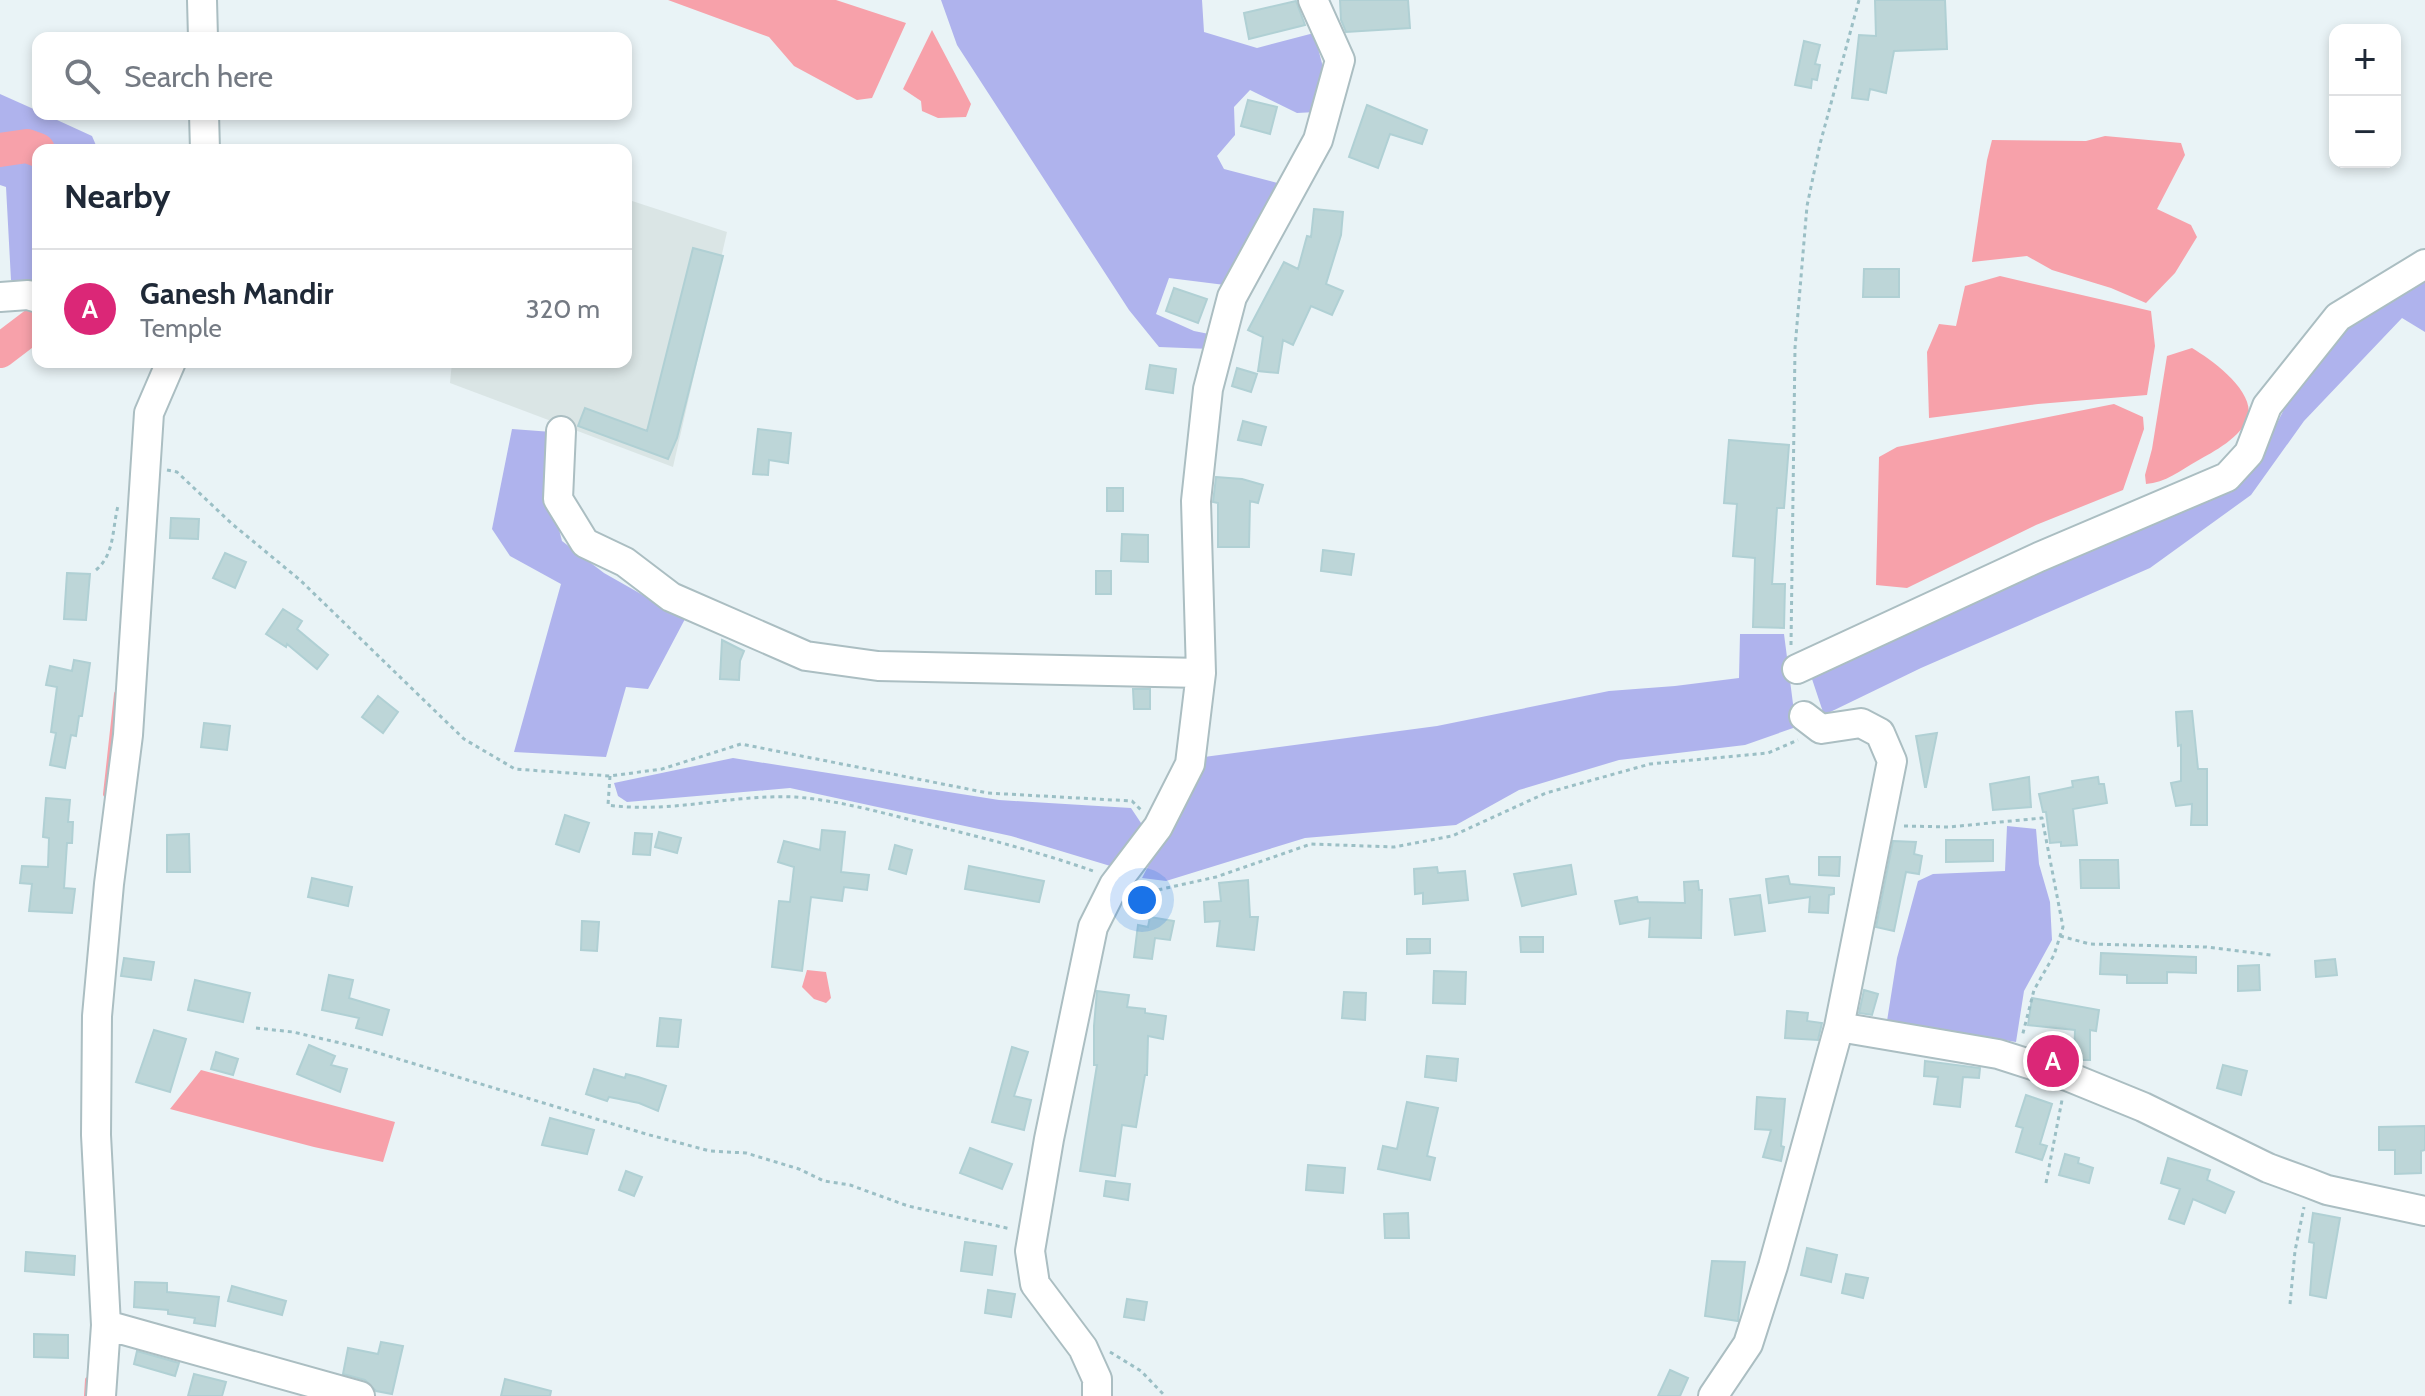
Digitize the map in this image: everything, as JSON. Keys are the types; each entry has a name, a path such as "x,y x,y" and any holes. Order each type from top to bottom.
{"street":[{"path":"202,0 203,32"},
{"path":"1097,1396 1097,1379 1083,1348 1035,1284 1030,1251 1049,1139 1093,927 1115,883 1158,827 1190,764 1201,673 1196,501 1208,389 1232,297 1318,140 1340,60 1313,0"},
{"path":"204,120 205,144"},
{"path":"1797,669 2039,557 2227,477 2249,453 2267,406 2338,317 2425,264"},
{"path":"0,297 32,296"},
{"path":"101,1396 106,1325 96,1135 97,1016 109,884 128,735 149,413 168,368"},
{"path":"561,431 558,499 585,543 625,562 671,597 806,656 878,666 1201,673"},
{"path":"1713,1396 1748,1344 1773,1266 1839,1027 1892,761 1880,733 1861,723 1821,729 1804,716"},
{"path":"1839,1027 1998,1054 2067,1076 2143,1107 2268,1168 2327,1190 2425,1211"},
{"path":"106,1325 360,1396"}],"path":[{"path":"1797,669 1790,640 1795,348 1807,206 1820,144 1859,0"},
{"path":"144,463 177,472 231,523 300,580 474,746 515,769 610,776 662,769 741,744 988,793 1132,801 1158,827"},
{"path":"610,776 608,805 633,809 741,797 798,797 875,811 1061,860 1115,883 1131,896 1216,877 1311,844 1394,847 1452,836 1546,793 1650,764 1768,753 1804,737 1804,716"},
{"path":"1880,826 1949,827 2042,818 2063,927 2054,955 2034,990 2019,1061"},
{"path":"2060,936 2090,944 2206,947 2271,955"},
{"path":"256,1028 293,1032 362,1048 646,1134 710,1151 746,1153 908,1206 1033,1234"},
{"path":"2046,1183 2067,1076"},
{"path":"2290,1304 2295,1251 2309,1183"},
{"path":"1083,1348 1114,1353 1141,1371 1165,1396"}],"shaded area":[{"path":"668,0 836,0 906,23 872,98 857,100 794,66 769,37"},
{"path":"941,0 1202,0 1204,32 1257,48 1314,33 1324,71 1316,112 1297,113 1250,90 1234,107 1235,135 1217,156 1224,169 1285,185 1225,285 1169,278 1156,314 1194,331 1214,335 1210,349 1159,347 1129,310 957,45"},
{"path":"932,30 971,104 966,117 938,118 922,111 921,101 903,89"},
{"path":"0,94 32,108 32,120 57,120 92,136 95,144 32,144 32,286 11,280 6,187 0,185"},
{"path":"2105,136 2181,143 2185,155 2157,209 2191,225 2197,237 2175,273 2146,303 2111,288 2052,270 2027,256 1972,262 1992,140 2086,141"},
{"path":"632,201 727,232 673,467 450,383 451,368 632,368"},
{"path":"2425,269 2425,332 2402,318 2304,421 2251,495 2150,568 1921,668 1824,715 1810,673 2236,486 2276,425 2298,382 2350,321"},
{"path":"2000,276 2151,311 2155,346 2147,395 2038,404 1929,418 1927,352 1939,324 1956,326 1965,286"},
{"path":"2192,348 2220,368 2239,387 2248,407 2248,417 2240,431 2219,448 2166,479 2146,484 2145,475 2167,356"},
{"path":"2114,404 2143,417 2144,429 2123,490 2036,525 1907,588 1876,585 1879,457 1897,447"},
{"path":"512,429 552,432 547,482 562,541 604,573 685,619 648,689 626,687 606,757 514,752 561,584 510,556 492,529"},
{"path":"1740,634 1784,634 1796,727 1745,745 1619,760 1519,790 1456,825 1305,838 1166,881 1142,878 1204,757 1437,726 1609,691 1739,678"},
{"path":"733,758 999,800 1131,808 1143,826 1117,868 1011,836 790,788 627,802 618,796 614,783"},
{"path":"2007,826 2036,829 2039,864 2050,902 2052,940 2024,991 2016,1042 1887,1021 1897,958 1918,881 1933,874 2005,871"},
{"path":"807,970 826,972 831,998 826,1003 814,999 802,987"},
{"path":"201,1070 395,1122 383,1162 170,1109"}],"building":[{"path":"1340,0 1408,0 1410,28 1346,32 1341,20"},
{"path":"1875,0 1945,0 1947,49 1894,51 1886,93 1870,89 1868,100 1852,98 1859,35 1876,36"},
{"path":"1296,1 1305,25 1249,39 1244,13"},
{"path":"1804,41 1820,45 1815,64 1820,65 1817,80 1812,79 1811,88 1795,85"},
{"path":"1248,100 1277,107 1270,134 1241,126"},
{"path":"1367,105 1427,130 1422,144 1390,134 1378,168 1349,157"},
{"path":"1314,209 1343,212 1341,235 1326,284 1343,291 1332,315 1311,306 1293,345 1283,340 1278,373 1258,371 1263,337 1248,330 1284,262 1298,269 1307,236 1311,237"},
{"path":"693,248 723,256 677,438 668,459 578,426 585,408 647,431"},
{"path":"1864,269 1899,269 1899,297 1863,297"},
{"path":"1174,288 1207,299 1198,323 1166,311"},
{"path":"1150,365 1176,369 1173,393 1146,389"},
{"path":"1237,368 1257,374 1251,392 1232,386"},
{"path":"1243,421 1266,427 1261,445 1238,440"},
{"path":"758,429 791,433 788,463 769,460 768,475 753,474"},
{"path":"1729,440 1789,445 1784,508 1777,508 1772,584 1785,584 1784,628 1753,627 1755,558 1733,556 1737,504 1724,503"},
{"path":"1216,477 1263,485 1258,503 1250,501 1249,547 1218,547 1218,503 1213,502"},
{"path":"1107,488 1123,488 1123,511 1107,511"},
{"path":"171,518 199,519 198,539 170,538"},
{"path":"1122,534 1148,535 1148,562 1121,561"},
{"path":"1323,550 1354,554 1351,575 1321,571"},
{"path":"225,553 246,562 235,588 213,578"},
{"path":"1096,571 1111,571 1111,594 1096,594"},
{"path":"67,573 90,574 86,620 64,619"},
{"path":"283,609 302,621 297,629 328,655 317,669 287,644 286,647 266,634"},
{"path":"722,640 744,651 739,680 720,679"},
{"path":"74,660 90,663 82,716 79,716 76,736 71,735 65,768 50,765 56,733 51,732 57,687 46,685 50,666 72,671"},
{"path":"1133,689 1150,689 1150,709 1134,709"},
{"path":"378,696 398,712 383,733 362,717"},
{"path":"2192,711 2198,769 2207,769 2207,825 2191,825 2192,804 2176,806 2171,783 2181,781 2181,745 2178,746 2176,712"},
{"path":"204,723 230,726 227,750 201,747"},
{"path":"1937,733 1926,787 1925,787 1916,736"},
{"path":"2029,777 2031,807 1993,810 1990,784"},
{"path":"2098,777 2099,784 2104,784 2107,803 2073,809 2077,845 2050,843 2046,812 2043,812 2039,794 2073,787 2072,781"},
{"path":"46,798 70,800 68,822 73,822 72,843 67,843 64,888 75,889 72,913 29,911 32,884 20,883 22,866 48,867 49,838 43,837"},
{"path":"565,815 589,823 579,852 556,844"},
{"path":"822,830 845,832 841,872 869,875 867,890 844,887 842,901 811,897 802,971 772,967 779,901 790,902 794,867 778,862 784,841 820,850"},
{"path":"659,832 681,838 677,853 655,847"},
{"path":"635,833 652,834 650,855 633,854"},
{"path":"189,834 190,872 167,872 167,835"},
{"path":"1946,840 1993,840 1993,861 1946,862"},
{"path":"1893,841 1916,842 1914,854 1922,856 1919,874 1906,872 1894,931 1876,927"},
{"path":"895,845 912,850 906,874 889,869"},
{"path":"1819,857 1840,857 1839,876 1819,875"},
{"path":"2080,860 2118,860 2119,888 2081,888"},
{"path":"1571,865 1576,894 1522,906 1514,874"},
{"path":"969,866 1044,881 1039,902 965,889"},
{"path":"1437,867 1438,873 1465,871 1468,900 1423,904 1423,893 1415,894 1414,869"},
{"path":"1788,876 1790,884 1834,888 1834,894 1829,895 1828,913 1809,912 1810,897 1769,903 1766,879"},
{"path":"312,878 352,887 348,906 308,897"},
{"path":"1248,880 1250,917 1258,917 1254,950 1217,946 1220,921 1205,922 1204,902 1221,901 1219,883"},
{"path":"1698,881 1699,890 1702,890 1701,938 1649,937 1650,918 1620,924 1615,901 1637,897 1638,902 1685,903 1684,882"},
{"path":"1760,895 1765,931 1735,935 1730,899"},
{"path":"1150,917 1174,921 1170,940 1155,938 1152,959 1134,957 1138,925 1148,927"},
{"path":"582,921 599,922 597,951 581,950"},
{"path":"1520,937 1543,937 1543,952 1521,952"},
{"path":"1407,939 1430,939 1430,953 1407,954"},
{"path":"2101,953 2196,957 2196,973 2167,972 2167,983 2127,983 2127,975 2100,974"},
{"path":"124,958 154,962 151,980 121,976"},
{"path":"2335,959 2337,975 2316,977 2315,961"},
{"path":"2259,965 2260,990 2238,991 2238,966"},
{"path":"1434,971 1466,972 1465,1004 1433,1003"},
{"path":"329,975 353,980 349,998 389,1010 382,1035 356,1028 359,1018 322,1010"},
{"path":"195,980 250,993 243,1022 188,1010"},
{"path":"1864,990 1878,994 1872,1015 1859,1013"},
{"path":"1097,991 1129,995 1127,1007 1166,1016 1163,1039 1148,1036 1147,1075 1136,1127 1122,1125 1115,1176 1080,1171 1097,1065 1094,1065 1094,1026"},
{"path":"1344,992 1366,993 1365,1020 1342,1018"},
{"path":"2032,998 2099,1010 2096,1031 2090,1030 2090,1060 2074,1060 2075,1030 2028,1025"},
{"path":"1787,1011 1808,1013 1807,1021 1822,1023 1818,1040 1785,1038"},
{"path":"660,1018 681,1020 678,1047 657,1046"},
{"path":"154,1030 186,1039 170,1092 136,1082"},
{"path":"309,1045 335,1056 331,1065 347,1069 340,1092 297,1074"},
{"path":"1012,1047 1028,1052 1014,1096 1031,1100 1024,1130 992,1122"},
{"path":"216,1052 238,1059 233,1075 211,1069"},
{"path":"1427,1056 1458,1059 1456,1081 1425,1077"},
{"path":"1925,1061 1980,1068 1979,1078 1963,1077 1960,1107 1934,1104 1938,1077 1924,1076"},
{"path":"2223,1065 2247,1071 2241,1095 2217,1088"},
{"path":"594,1069 625,1078 626,1074 666,1086 658,1111 639,1103 609,1097 607,1101 586,1094"},
{"path":"2026,1095 2052,1104 2040,1144 2047,1146 2042,1160 2016,1152 2023,1128 2016,1126"},
{"path":"1757,1097 1785,1099 1781,1161 1763,1157 1771,1130 1755,1129"},
{"path":"1407,1102 1438,1108 1427,1156 1435,1158 1430,1180 1378,1169 1383,1146 1397,1149"},
{"path":"550,1118 594,1130 587,1154 542,1145"},
{"path":"2425,1126 2421,1173 2395,1174 2395,1150 2379,1150 2379,1127"},
{"path":"970,1148 1012,1164 1002,1189 960,1173"},
{"path":"2065,1154 2079,1158 2078,1163 2093,1168 2089,1183 2059,1175"},
{"path":"2168,1158 2210,1170 2207,1180 2234,1192 2225,1213 2193,1199 2184,1224 2169,1219 2180,1189 2161,1183"},
{"path":"1308,1165 1345,1168 1343,1193 1306,1190"},
{"path":"626,1171 642,1177 634,1196 619,1190"},
{"path":"1106,1181 1130,1184 1128,1200 1104,1196"},
{"path":"1408,1213 1409,1238 1385,1238 1384,1214"},
{"path":"2313,1213 2340,1218 2326,1298 2310,1295 2314,1243 2309,1242"},
{"path":"965,1242 996,1246 992,1275 961,1271"},
{"path":"1807,1248 1837,1255 1831,1282 1801,1275"},
{"path":"26,1252 75,1256 74,1275 25,1271"},
{"path":"1712,1261 1745,1262 1738,1321 1705,1316"},
{"path":"1846,1274 1868,1278 1863,1298 1842,1293"},
{"path":"135,1282 167,1283 167,1292 219,1297 215,1326 194,1323 195,1318 168,1314 168,1310 134,1307"},
{"path":"232,1286 286,1301 282,1315 228,1301"},
{"path":"988,1290 1015,1294 1011,1317 985,1313"},
{"path":"1127,1299 1147,1302 1144,1320 1124,1317"},
{"path":"34,1334 68,1335 68,1358 34,1357"},
{"path":"381,1342 403,1346 392,1394 376,1391 365,1380 343,1374 348,1348 378,1354"},
{"path":"137,1351 179,1363 175,1376 134,1364"},
{"path":"1670,1370 1688,1378 1680,1396 1658,1396"},
{"path":"194,1374 226,1382 222,1396 188,1396"},
{"path":"505,1379 551,1391 550,1396 501,1396"}],"waterway":[{"path":"0,150 32,148"},
{"path":"0,351 32,327"},
{"path":"106,794 117,694"},
{"path":"87,1396 88,1380"}],"place":[{"name":"Ganesh Mandir","path":"2053,1061"}]}
